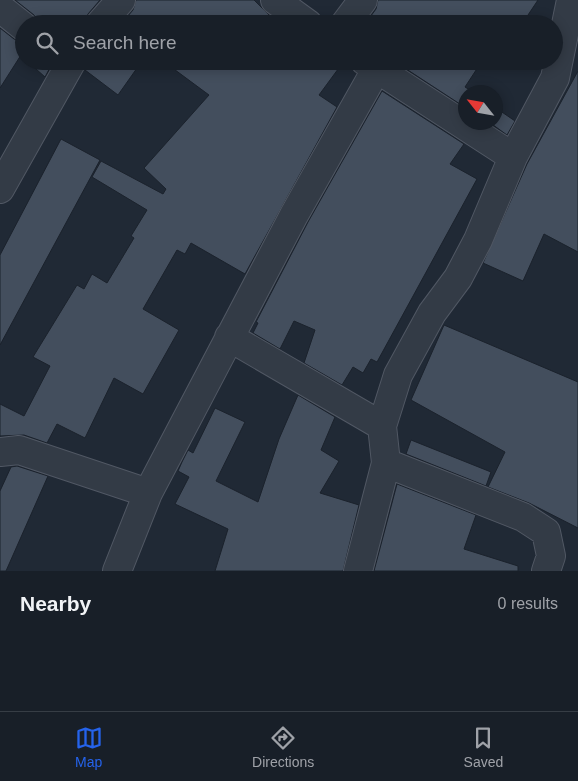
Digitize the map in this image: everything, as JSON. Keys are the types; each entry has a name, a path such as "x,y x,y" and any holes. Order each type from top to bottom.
{"street":[{"path":"108,15 121,0"},
{"path":"275,0 296,15"},
{"path":"352,15 363,0"},
{"path":"563,39 571,0"},
{"path":"0,8 15,20"},
{"path":"0,189 65,70"},
{"path":"117,571 148,493 368,70"},
{"path":"379,70 513,156"},
{"path":"358,571 386,463 382,426 398,375 432,313 458,278 478,240 513,156 555,78 557,70"},
{"path":"229,337 382,426"},
{"path":"0,452 19,450 148,493"},
{"path":"386,463 523,517 546,532 551,556 546,571"}],"building":[{"path":"15,0 100,0 88,15 34,15"},
{"path":"136,0 254,0 269,15 129,15 133,10"},
{"path":"378,0 538,0 528,15 372,15 376,9"},
{"path":"0,28 15,39 15,64 0,88"},
{"path":"37,70 49,70 45,77"},
{"path":"85,70 136,70 118,95"},
{"path":"175,70 337,70 319,95 337,107 245,274 191,243 185,254 177,250 143,309 179,330 143,394 114,378 85,438 57,424 47,443 24,435 0,436 0,404 24,416 50,366 33,357 77,285 84,289 92,274 107,283 134,238 131,236 147,210 92,177 101,161 163,194 166,189 144,168 209,95"},
{"path":"408,70 476,70 466,85 458,85 458,103"},
{"path":"578,71 578,252 544,234 523,281 483,263 527,164"},
{"path":"382,91 464,144 450,164 477,179 377,362 371,359 363,373 353,367 342,385 304,363 315,330 294,321 280,349 253,333 258,323 256,322 308,222"},
{"path":"503,113 515,121 507,135 500,130 503,130"},
{"path":"61,139 100,160 0,345 0,255"},
{"path":"444,325 578,382 578,528 529,503 488,487 505,452 411,400"},
{"path":"298,395 335,417 321,450 339,461 320,493 359,505 343,571 215,571 228,529 175,504 189,477 178,471 182,462 188,450 193,453 215,408 245,422 216,481 258,502 279,439"},
{"path":"411,440 491,472 486,486 406,454"},
{"path":"17,466 48,476 6,571 0,571 0,491 11,467"},
{"path":"397,484 476,515 464,549 518,566 518,571 374,571"}]}
